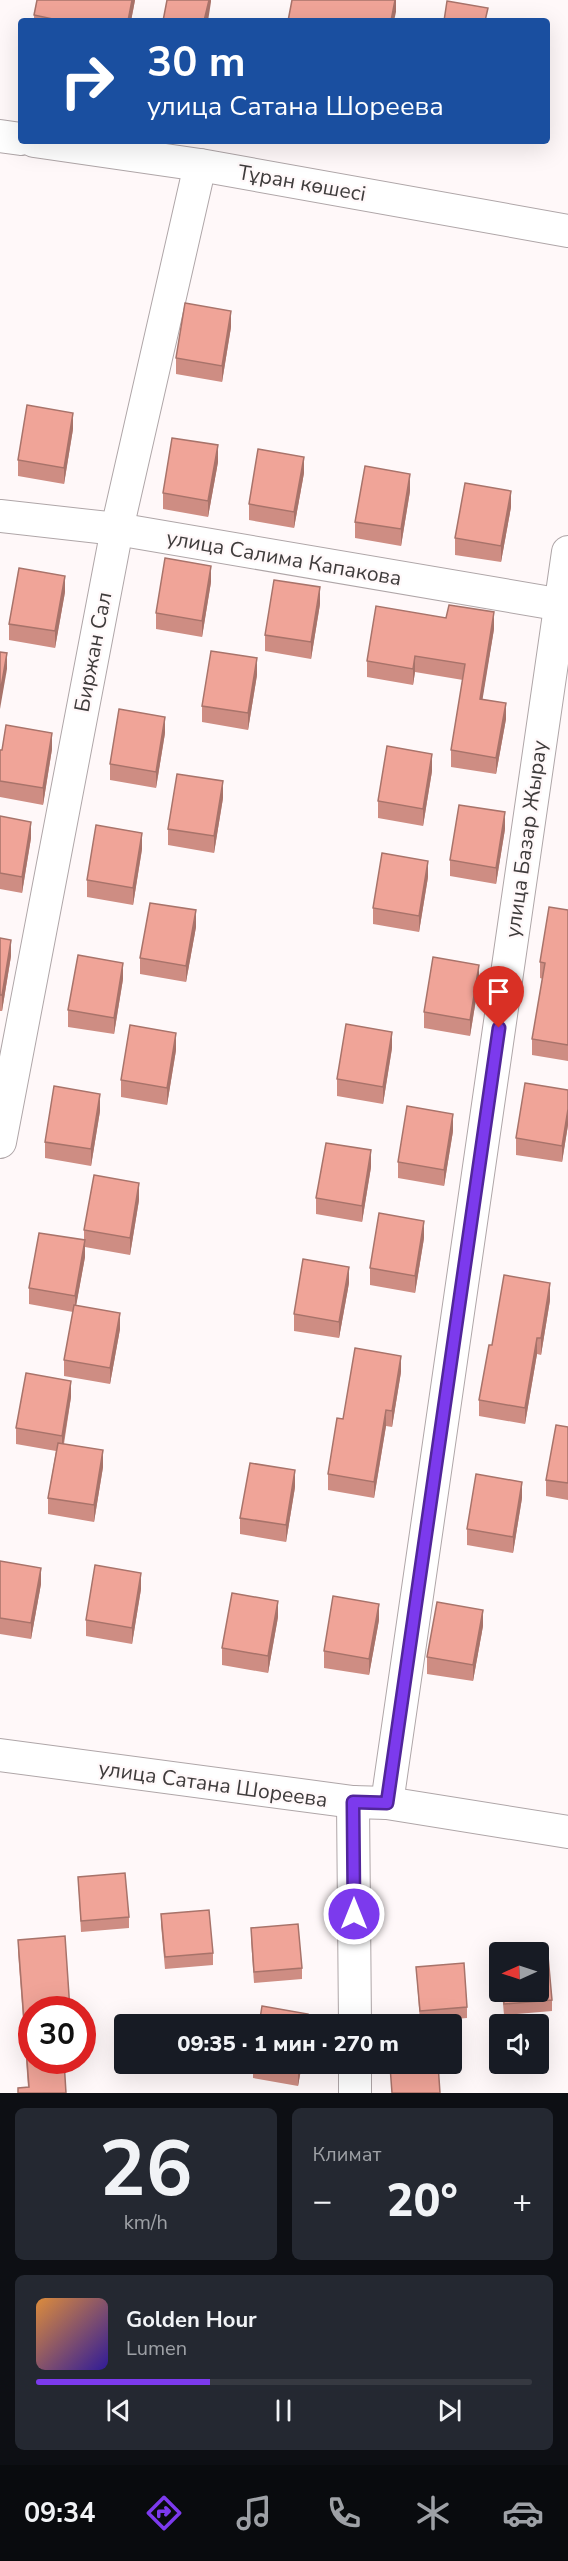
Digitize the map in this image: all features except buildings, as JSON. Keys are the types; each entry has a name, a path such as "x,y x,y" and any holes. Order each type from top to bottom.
{"street":[{"path":"0,136 18,139"},
{"name":"Тұран көшесі","path":"55,144 200,165 568,231"},
{"name":"Биржан Сал","path":"0,1142 117,529 200,165"},
{"name":"улица Салима Капакова","path":"0,516 117,529 564,606"},
{"name":"улица Базар Жырау","path":"387,1803 564,606 568,552"},
{"name":"улица Сатана Шореева","path":"0,1755 353,1802 387,1803 568,1832"},
{"path":"353,1802 355,2014"},
{"path":"355,2074 356,2093"}],"route":[{"path":"354,1914 353,1802 387,1803 499,1028"}]}
